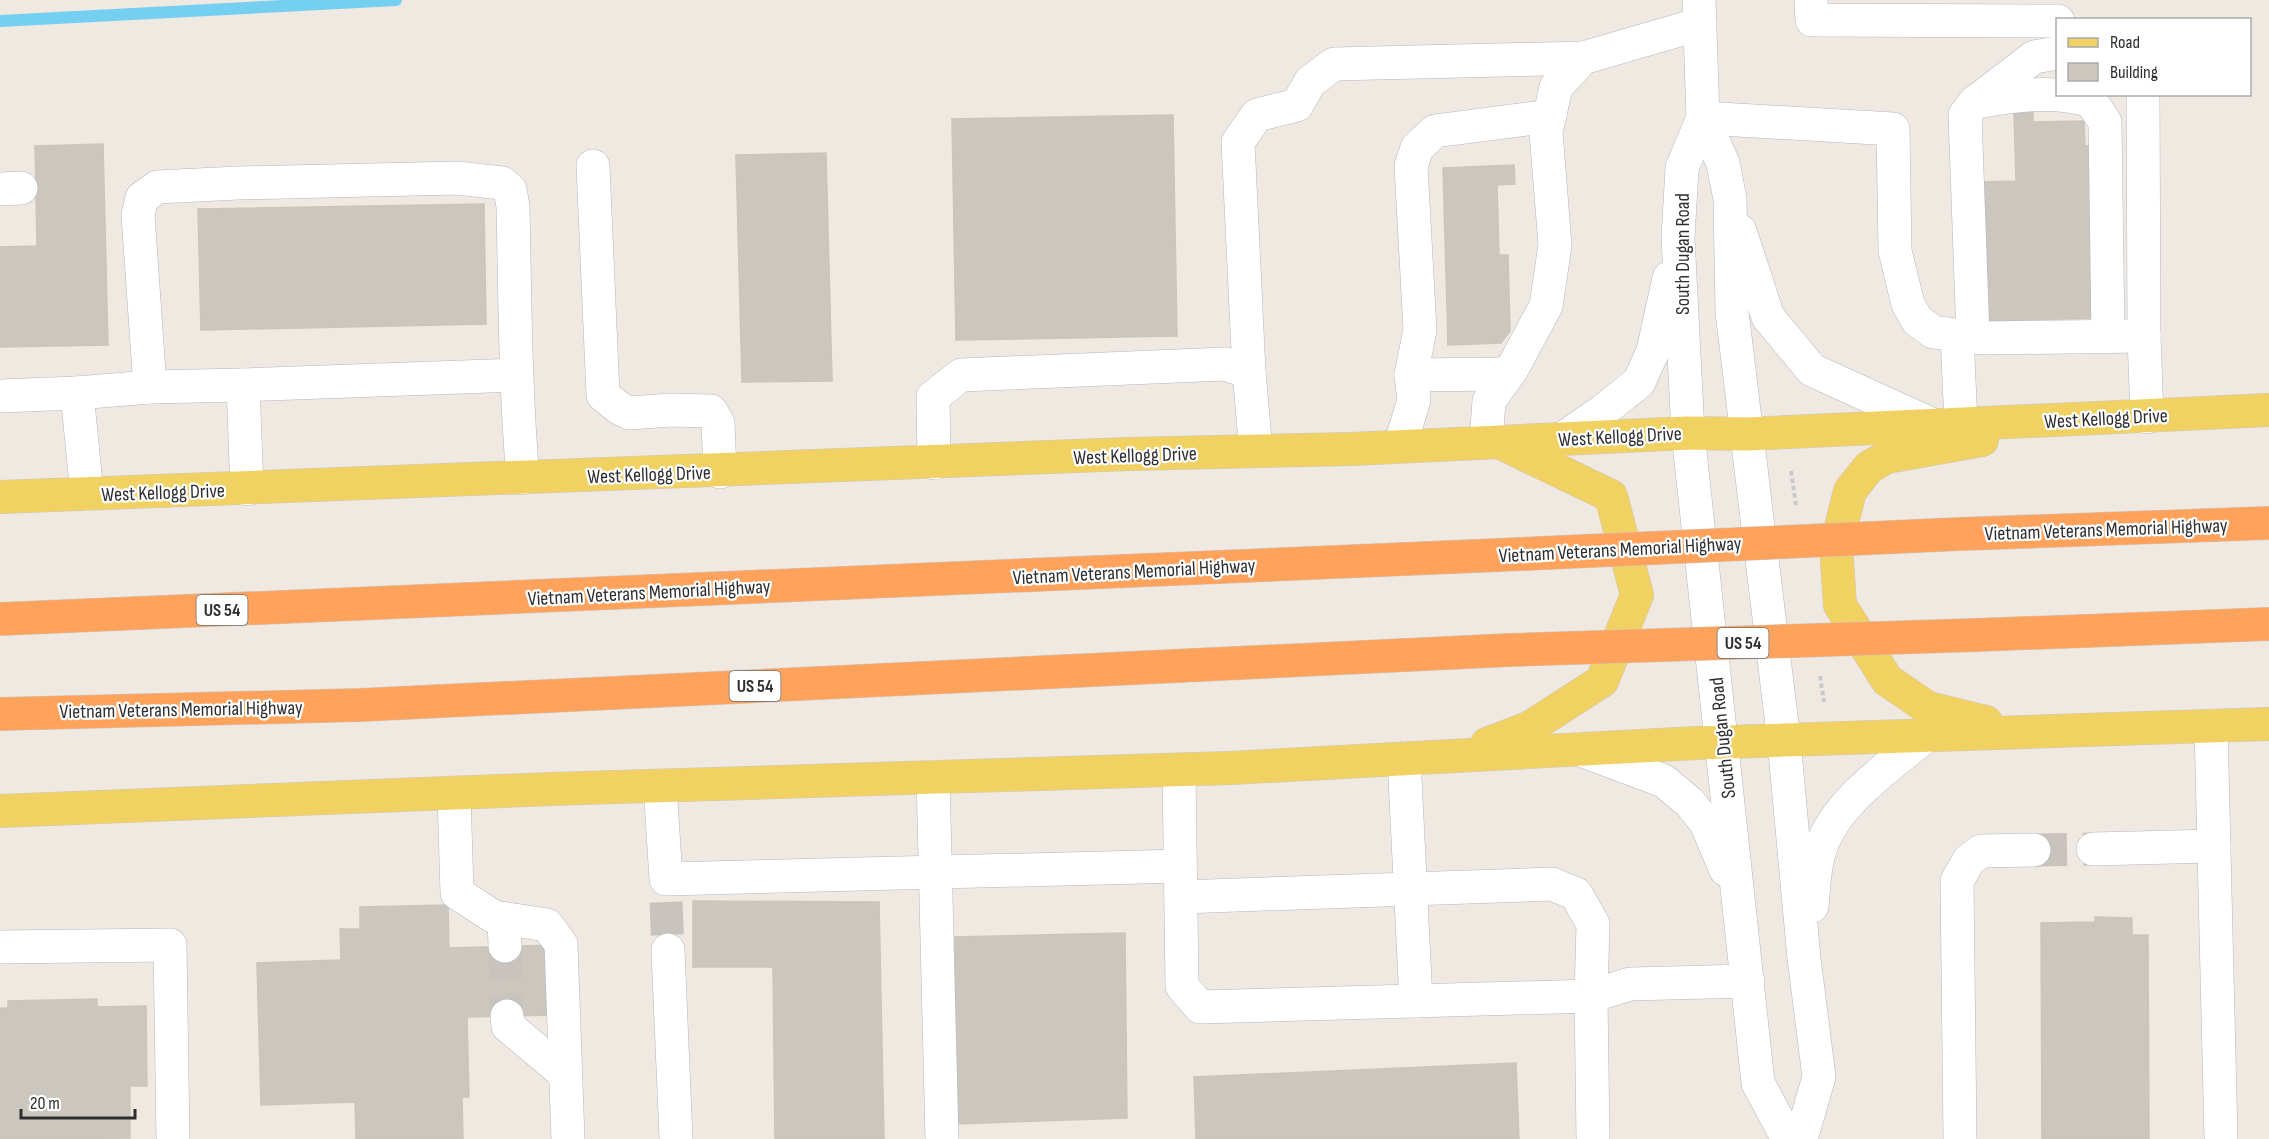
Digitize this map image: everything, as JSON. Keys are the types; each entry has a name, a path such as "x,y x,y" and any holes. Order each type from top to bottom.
{"highway":[{"name":"Vietnam Veterans Memorial Highway","path":"0,618 1960,534 2269,523"},
{"name":"Vietnam Veterans Memorial Highway","path":"0,714 360,705 1510,650 2269,624"}],"main road":[{"name":"West Kellogg Drive","path":"0,497 1400,446 1688,433 1747,434 2269,410"},
{"path":"2025,731 1928,708 1887,680 1839,605 1836,547 1850,491 1869,467 1887,457 1968,443 2065,420"},
{"path":"1460,754 1529,728 1602,681 1637,595 1611,496 1493,442"},
{"path":"0,811 454,793 1179,770 1722,742 2269,724"}],"street":[{"path":"1811,0 1812,20 2056,21"},
{"path":"1256,451 1249,372 1238,142 1257,115 1297,105 1310,82 1334,64 1582,58 1700,12"},
{"name":"South Dugan Road","path":"1700,12 1704,118 1723,163 1730,199 1732,312 1784,741 1804,958 1819,1077 1800,1139"},
{"path":"1730,199 1768,317 1812,370 1947,425 1965,336 1965,115 1975,102 2034,57 2056,53"},
{"path":"1493,442 1489,401 1508,374 1546,306 1555,245 1546,132 1556,87 1582,58"},
{"path":"1975,102 2032,94 2080,98 2104,108 2108,336"},
{"path":"2143,96 2144,336 2147,417"},
{"path":"1400,446 1414,399 1411,375 1420,330 1411,166 1417,148 1436,131 1550,116"},
{"path":"1704,118 1893,129 1895,251 1908,303 1917,320 1933,332 1965,336 2144,336"},
{"name":"South Dugan Road","path":"1704,118 1682,168 1678,238 1688,433 1741,907 1758,1083 1788,1139"},
{"path":"593,166 603,395 629,413 671,410 711,411 718,423 720,471"},
{"path":"150,387 138,215 142,198 157,187 457,178 502,183 510,190 513,206 516,375 523,478"},
{"path":"1562,439 1639,382 1653,351 1678,238"},
{"path":"934,463 933,397 961,375 1225,364 1249,372"},
{"path":"1411,375 1508,374"},
{"path":"0,396 150,387 516,375"},
{"path":"243,385 247,489"},
{"path":"77,393 87,494"},
{"path":"2211,726 2221,1139"},
{"path":"1804,958 1820,850 1840,811 1927,735"},
{"path":"1578,749 1664,781 1690,803 1707,823 1741,907"},
{"path":"1404,758 1416,1001"},
{"path":"1179,770 1182,986 1200,1007 1591,996 1630,984 1748,981"},
{"path":"933,777 942,1139"},
{"path":"660,786 666,890 936,871 1412,888 1552,884 1576,894 1593,924 1591,996 1593,1139"},
{"path":"454,793 457,893 494,917 504,932 547,925 561,944 568,1139"},
{"path":"2093,849 2214,846"},
{"path":"1960,1139 1958,881 1968,860 1981,851 2034,850"},
{"path":"0,947 170,945 173,1139"},
{"path":"668,950 676,1139"},
{"path":"507,1016 508,1026 565,1074"}],"building":[{"path":"2033,112 2033,122 2084,121 2085,146 2095,145 2098,318 1984,321 1981,182 2016,181 2014,113"},
{"path":"1173,115 1177,336 956,340 952,119"},
{"path":"103,144 108,345 0,347 0,247 37,246 35,146"},
{"path":"826,153 832,381 742,382 736,155"},
{"path":"1514,165 1515,184 1497,185 1499,255 1508,255 1510,331 1501,343 1448,345 1443,168"},
{"path":"484,204 486,324 201,330 198,209"},
{"path":"693,901 879,902 884,1139 775,1139 773,967 693,967"},
{"path":"448,905 449,948 555,945 557,1015 467,1017 469,1097 462,1097 463,1139 356,1139 355,1102 261,1105 257,963 341,960 340,929 360,929 360,907"},
{"path":"2095,917 2132,918 2132,935 2148,935 2149,1139 2042,1139 2041,923 2095,922"},
{"path":"1125,933 1127,1118 955,1124 955,937"},
{"path":"97,999 97,1007 146,1006 147,1086 130,1086 130,1138 0,1139 0,1008 8,1008 8,1001"},
{"path":"1516,1063 1519,1139 1196,1139 1194,1077"}],"waterway":[{"path":"0,21 396,0"}],"tunnel":[{"path":"2034,850 2093,849"},
{"path":"666,902 668,950"},
{"path":"505,946 507,1016"}]}
